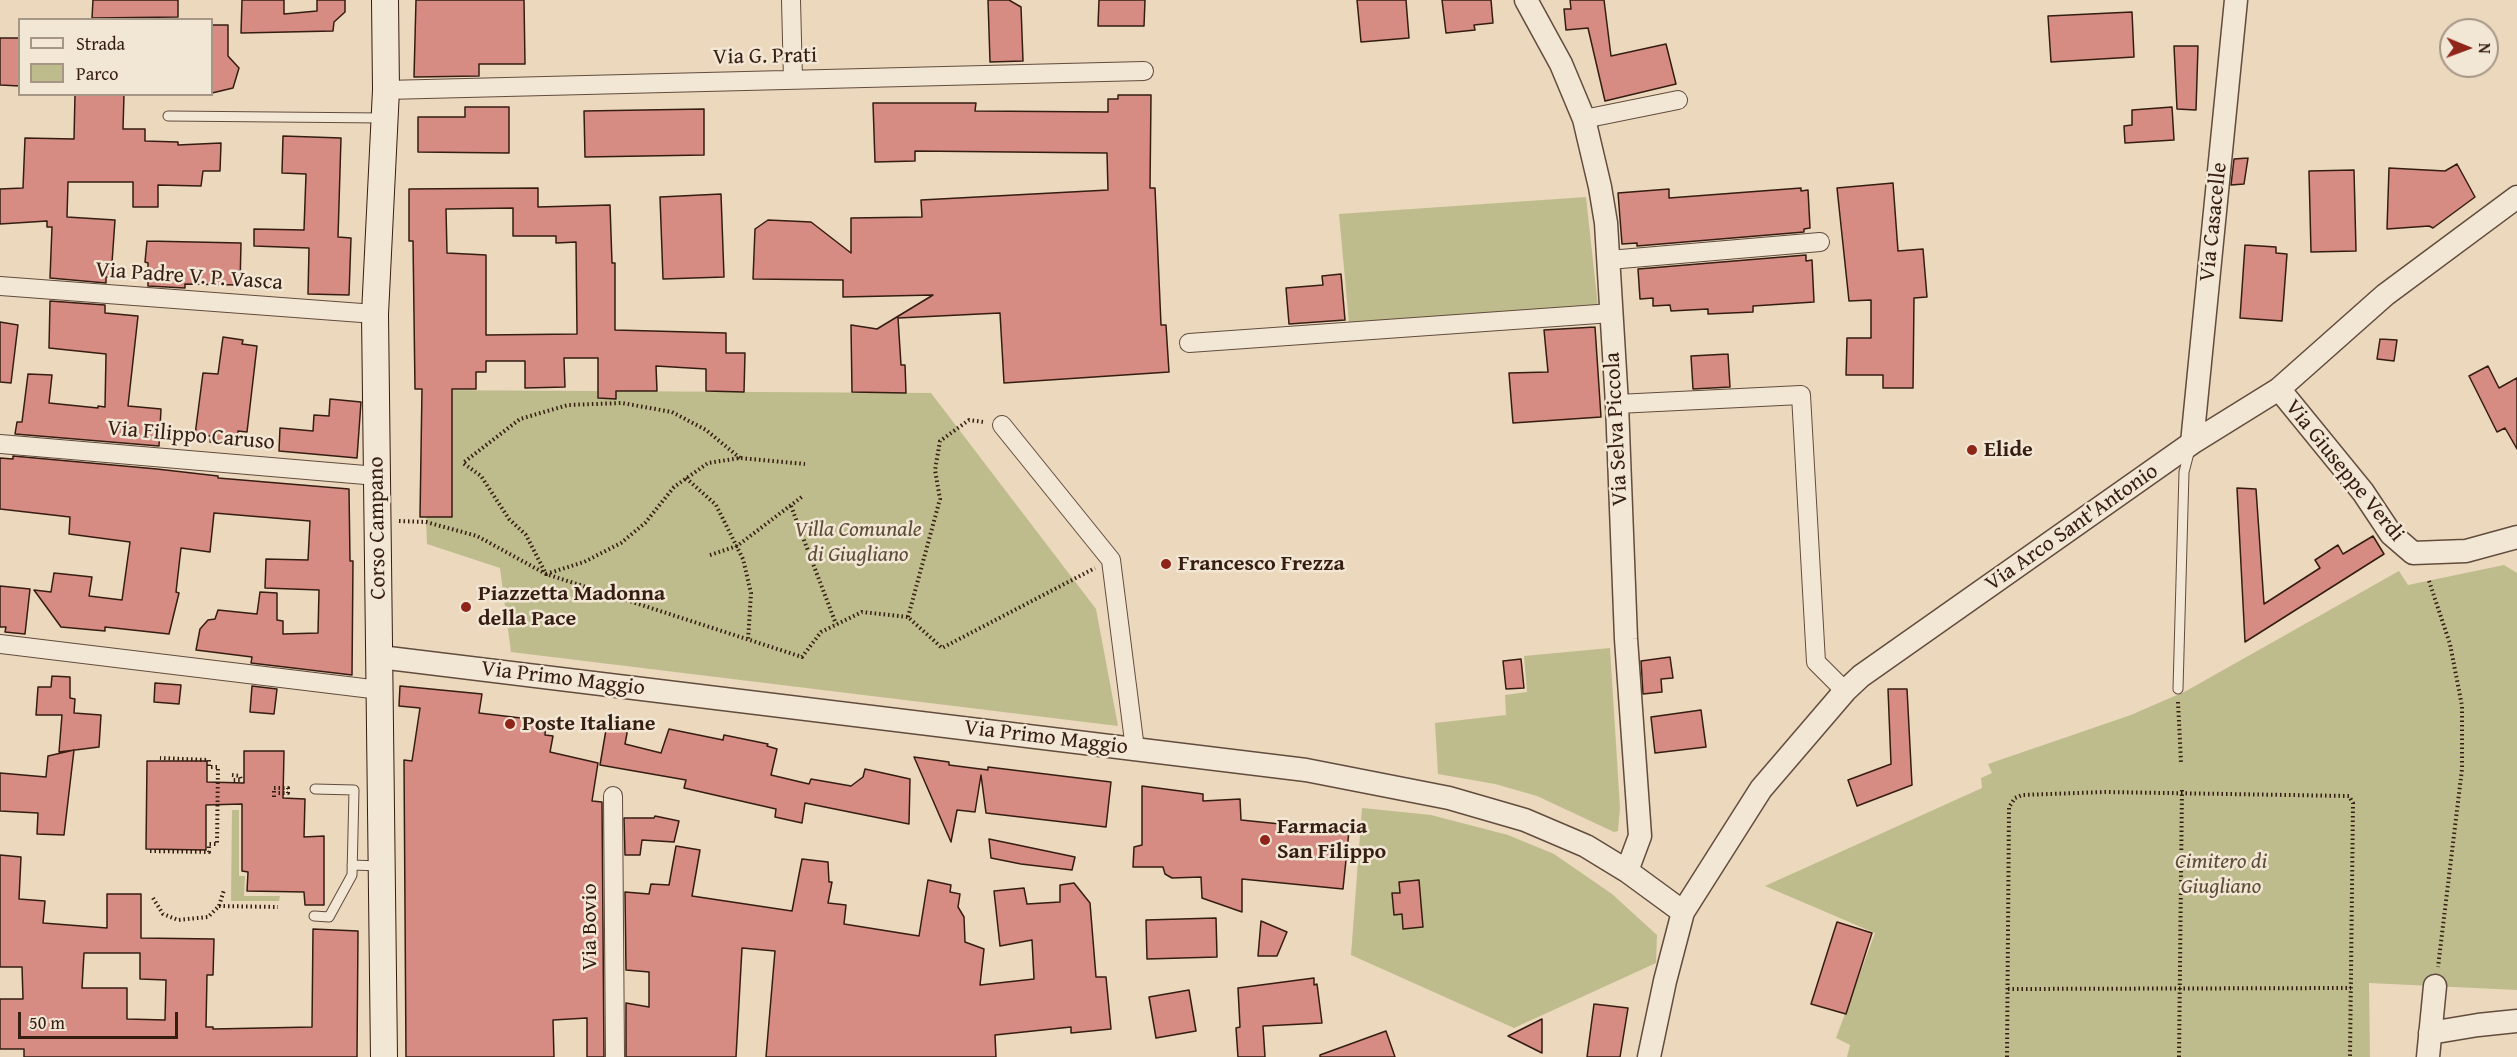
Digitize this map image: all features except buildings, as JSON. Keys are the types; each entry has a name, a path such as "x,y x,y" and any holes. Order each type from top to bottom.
{"main road":[{"name":"Corso Campano","path":"384,1057 375,314 386,90 385,0"}],"street":[{"path":"791,0 793,80"},
{"name":"Via Selva Piccola","path":"1526,0 1561,64 1584,119 1600,187 1609,260 1626,639 1640,836 1627,871"},
{"name":"Via Casacelle","path":"2192,443 2236,0"},
{"name":"Via G. Prati","path":"386,90 1144,71"},
{"path":"1584,119 1678,100"},
{"name":"Via Arco Sant'Antonio","path":"1649,1057 1683,912 1761,789 1845,690 1861,676 2192,443 2279,389 2385,295 2517,197"},
{"path":"1609,260 1820,242"},
{"name":"Via Padre V. P. Vasca","path":"0,286 375,314"},
{"path":"1189,343 1612,313"},
{"name":"Via Giuseppe Verdi","path":"2279,389 2363,492 2391,534 2413,553 2466,551 2517,537"},
{"path":"1617,404 1801,395 1816,662 1845,690"},
{"path":"1002,425 1111,560 1135,749"},
{"name":"Via Filippo Caruso","path":"0,444 377,476"},
{"path":"0,644 380,690"},
{"name":"Via Primo Maggio","path":"380,657 1306,770 1449,798 1525,820 1586,846 1627,871 1683,912"},
{"name":"Via Bovio","path":"613,796 615,1057"},
{"path":"2428,1057 2435,986"},
{"path":"2430,1034 2478,1025 2517,1021"}],"lane":[{"path":"168,116 385,118"},
{"path":"2178,689 2184,472 2192,443"},
{"path":"314,916 329,916 352,875 354,790 315,789"},
{"path":"352,865 382,866"}],"path":[{"path":"546,574 526,535 509,519 481,476 463,463 520,419 568,405 622,404 672,412 706,430 740,458"},
{"path":"908,617 940,499 935,470 940,441 969,420 1002,425"},
{"path":"546,574 584,562 621,543 645,523 675,487 708,463 740,458 805,464"},
{"path":"686,478 716,505 743,559 751,593 748,640"},
{"path":"710,555 737,546 803,496"},
{"path":"791,506 836,624"},
{"path":"378,520 426,522 477,536 546,574 802,657 821,632 862,612 908,617 942,648 1111,560"},
{"path":"2429,581 2450,644 2462,706 2462,769 2435,986"},
{"path":"2178,689 2181,762"},
{"path":"150,851 209,852 209,844 217,844 218,767 209,767 209,760 160,758"},
{"path":"2180,1057 2181,788"},
{"path":"2007,1057 2009,807 2014,798 2030,794 2105,792 2349,796 2353,803 2350,1057"},
{"path":"153,897 163,914 178,920 208,917 219,906 224,890"},
{"path":"219,906 278,907"},
{"path":"2008,989 2351,988"}],"green space":[{"path":"1586,197 1598,307 1349,323 1339,214"},
{"name":"Villa Comunale di Giugliano","path":"422,390 931,393 1096,609 1118,726 511,652 500,568 427,544 426,517 420,517"},
{"name":"Cimitero di Giugliano","path":"2504,565 2517,573 2517,990 2369,983 2370,1057 1847,1057 1850,1045 1836,1038 1875,933 1765,886 1982,788 1981,778 1992,773 1988,764 2131,715 2186,691 2399,571 2408,585"},
{"path":"1610,648 1620,808 1618,831 1614,832 1537,796 1495,784 1438,774 1435,723 1506,715 1505,695 1527,692 1524,656"},
{"path":"1362,808 1431,815 1508,835 1554,854 1612,894 1657,935 1656,963 1514,1028 1351,955"},
{"path":"232,810 239,810 239,876 245,876 244,896 280,896 279,901 231,901"}],"place":[{"name":"Elide","path":"1972,450"},
{"name":"Francesco Frezza","path":"1166,564"},
{"name":"Piazzetta Madonna della Pace","path":"466,607"},
{"name":"Poste Italiane","path":"510,724"},
{"name":"Farmacia San Filippo","path":"1265,840"}]}
